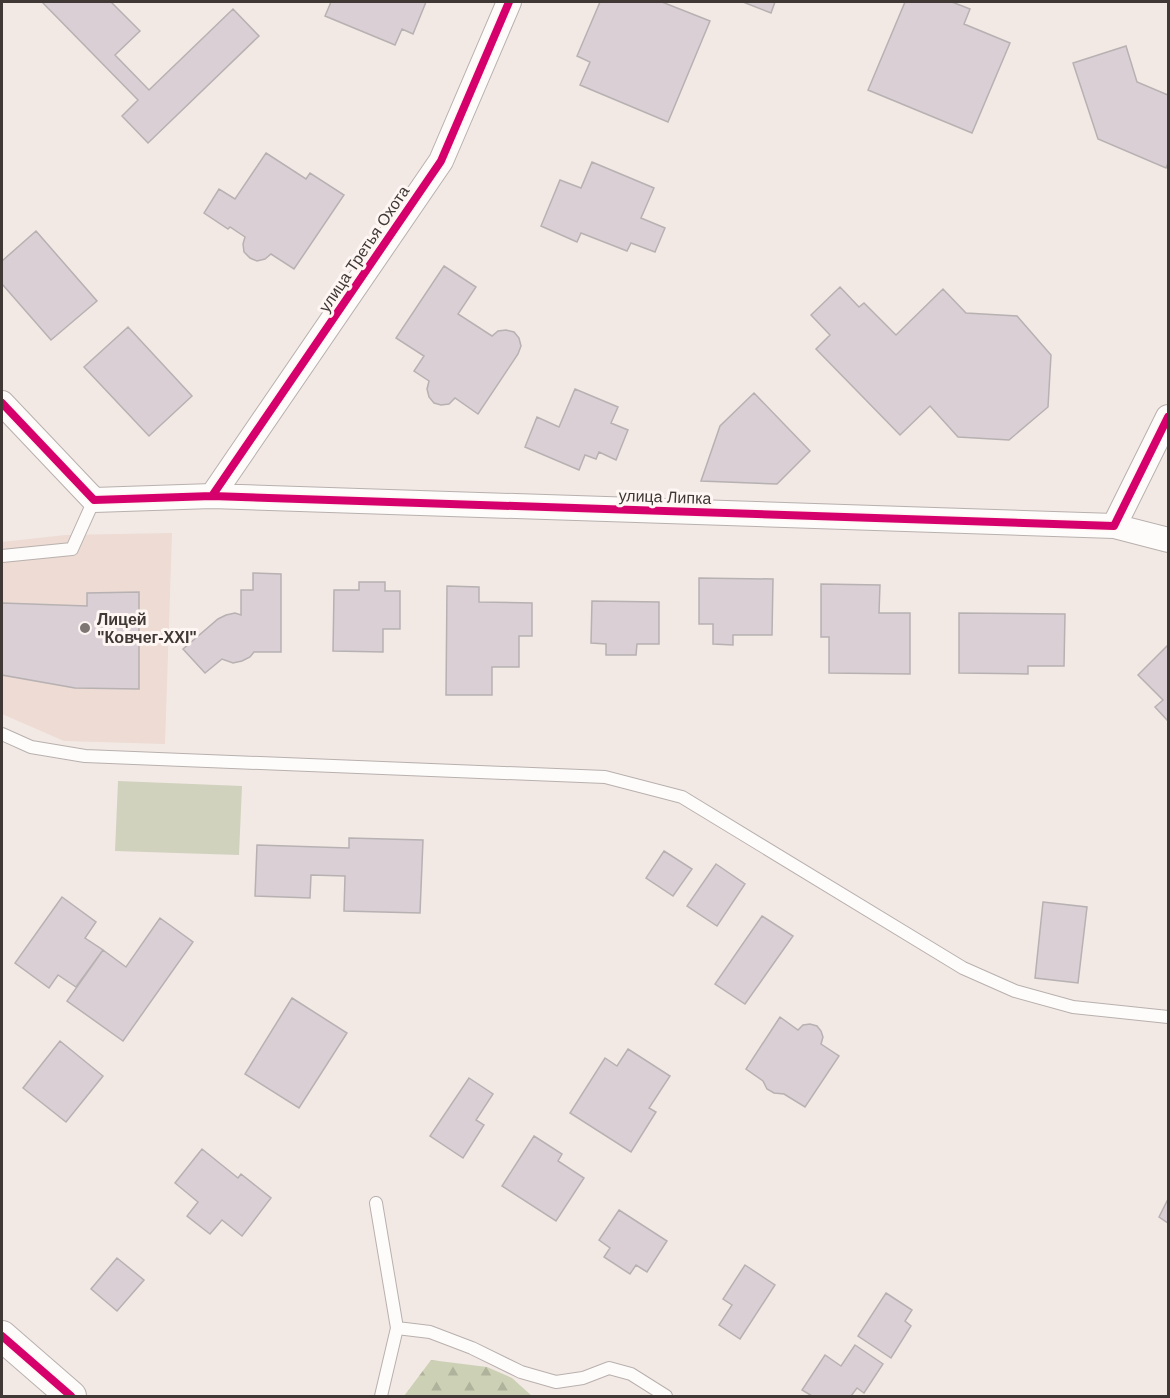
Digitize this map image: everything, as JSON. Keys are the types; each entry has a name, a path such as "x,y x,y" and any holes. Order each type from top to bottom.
{"street":[{"name":"улица Третья Охота","path":"212,496 441,161 508,2"},
{"path":"2,403 94,500"},
{"path":"1114,526 1168,417"},
{"name":"улица Липка","path":"94,500 212,496 1114,526 1168,540"},
{"path":"2,1335 71,1396"}],"lane":[{"path":"2,556 72,549 94,500"},
{"path":"2,734 31,747 85,756 605,777 682,797 963,968 1015,991 1073,1007 1168,1017"},
{"path":"376,1203 397,1328 381,1396"},
{"path":"397,1328 429,1332 472,1348 521,1372 556,1382 583,1378 609,1368 631,1374 666,1396"}],"shaded area":[{"name":"Лицей \"Ковчег-XXI\"","path":"172,533 165,744 64,741 2,714 2,542 65,535"}],"green space":[{"path":"118,781 242,786 239,855 115,851"},
{"path":"431,1360 487,1367 512,1378 532,1396 404,1396"}],"building":[{"path":"42,2 111,2 140,31 115,55 149,90 233,9 259,36 148,143 122,116 138,100"},
{"path":"331,2 426,2 413,34 402,29 395,45 325,16"},
{"path":"600,2 662,2 710,21 668,122 580,85 590,62 577,56"},
{"path":"743,2 775,2 771,13"},
{"path":"905,2 952,2 970,9 964,24 1010,43 972,133 868,90"},
{"path":"1126,46 1137,82 1168,95 1168,163 1166,168 1098,139 1073,63"},
{"path":"266,153 306,179 310,173 344,195 294,269 271,254 257,261 250,258 244,252 245,237 204,213 219,189 235,199"},
{"path":"592,162 654,188 641,218 665,228 655,252 631,243 627,251 581,233 577,242 541,226 560,180 581,188"},
{"path":"36,231 97,301 51,340 2,284 2,261"},
{"path":"444,266 476,287 458,314 492,336 498,331 514,332 521,346 478,414 455,398 449,404 434,403 427,389 429,381 414,371 424,356 396,338"},
{"path":"840,287 859,307 864,303 896,335 943,289 966,313 1017,316 1051,355 1048,407 1009,440 958,437 930,406 900,435 816,349 830,335 811,315"},
{"path":"128,327 192,396 149,436 84,367"},
{"path":"575,389 618,407 611,423 628,430 616,460 599,452 596,459 585,455 579,470 525,447 537,417 559,427"},
{"path":"754,393 810,451 777,484 701,481 720,426"},
{"path":"253,573 281,574 281,652 254,652 250,657 233,663 222,659 205,673 183,649 218,619 235,613 241,615 241,590 253,590"},
{"path":"699,578 773,579 772,635 733,635 733,645 713,644 713,624 699,624"},
{"path":"359,582 385,582 385,591 400,591 400,629 383,629 383,652 333,651 334,590 359,590"},
{"path":"821,584 880,585 879,613 910,613 910,674 829,673 829,637 821,637"},
{"path":"447,586 479,587 479,602 532,603 532,636 519,636 519,667 492,667 492,695 446,695"},
{"path":"139,592 139,689 75,688 2,675 2,603 87,606 87,593"},
{"path":"592,601 659,602 659,644 637,644 636,655 606,655 606,644 591,643"},
{"path":"959,613 1065,614 1064,666 1028,666 1028,674 959,673"},
{"path":"1168,645 1168,721 1155,707 1163,700 1138,675"},
{"path":"349,838 423,840 420,913 344,911 345,876 311,875 310,898 255,896 257,845 349,848"},
{"path":"664,851 692,869 673,896 646,878"},
{"path":"716,864 745,884 717,926 687,906"},
{"path":"62,897 96,922 85,938 103,950 76,987 58,975 49,988 15,963"},
{"path":"1043,902 1087,907 1078,983 1035,978"},
{"path":"762,916 793,936 745,1004 715,984"},
{"path":"160,918 193,942 123,1041 67,1001 103,950 126,967"},
{"path":"292,998 347,1033 299,1108 245,1074"},
{"path":"780,1017 798,1030 803,1025 817,1026 823,1037 821,1044 839,1056 805,1107 784,1094 774,1093 767,1089 763,1081 746,1069"},
{"path":"60,1041 103,1076 66,1122 23,1088"},
{"path":"628,1049 670,1076 649,1108 656,1112 631,1152 570,1113 605,1058 617,1066"},
{"path":"469,1078 493,1094 476,1120 484,1125 463,1158 430,1136"},
{"path":"534,1136 562,1154 558,1161 584,1178 556,1221 502,1186"},
{"path":"202,1149 238,1178 241,1174 271,1198 242,1236 222,1220 210,1234 187,1216 198,1202 175,1183"},
{"path":"1168,1199 1168,1223 1159,1217"},
{"path":"619,1210 667,1241 647,1272 636,1265 630,1274 604,1257 610,1248 599,1240"},
{"path":"117,1258 144,1280 117,1311 91,1289"},
{"path":"745,1265 775,1285 740,1339 719,1325 732,1305 723,1299"},
{"path":"886,1293 912,1310 905,1321 911,1326 891,1358 858,1336"},
{"path":"855,1345 883,1364 864,1393 857,1388 851,1396 812,1396 802,1390 825,1355 841,1366"}],"cycle path":[{"path":"212,496 441,161 509,2"},
{"path":"2,403 94,500 212,496 1114,526 1168,417"},
{"path":"2,1336 71,1396"}],"place":[{"name":"Лицей \"Ковчег-XXI\"","path":"85,628"}]}
